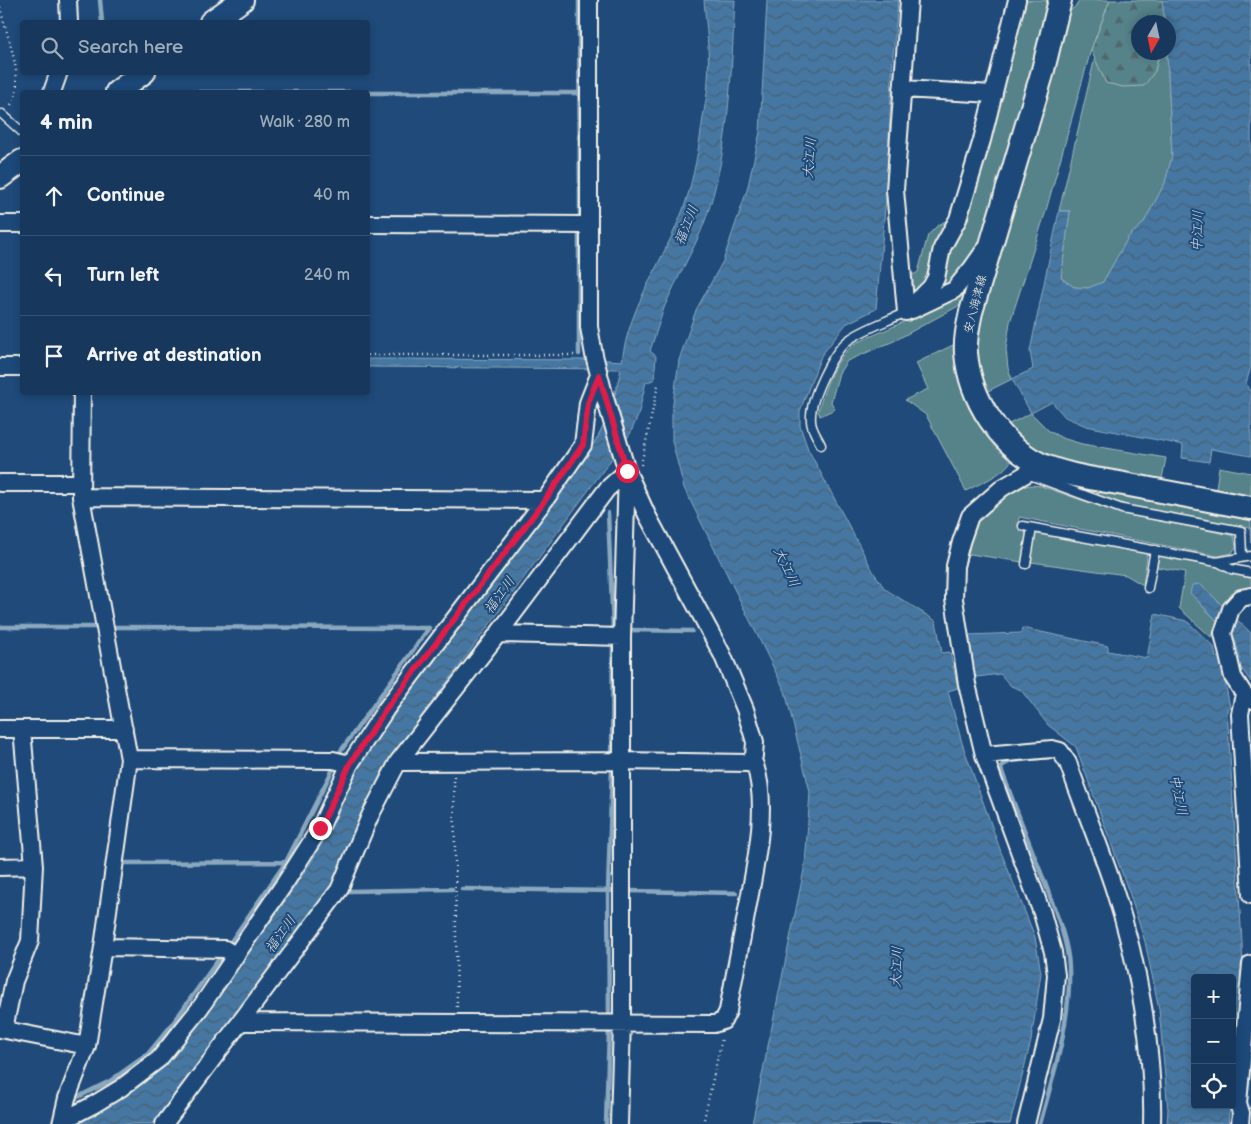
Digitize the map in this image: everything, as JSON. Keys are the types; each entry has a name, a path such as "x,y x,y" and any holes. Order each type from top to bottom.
{"main road":[{"path":"214,20 242,0"},
{"name":"安八海津線","path":"1060,0 1042,74 971,312 966,353 970,373 982,407 992,424 1004,438 1022,453 1033,469 1251,508"},
{"path":"119,90 140,75"},
{"path":"0,177 20,162"}],"street":[{"path":"68,0 69,20"},
{"path":"589,0 589,327 597,367 626,465 647,516 722,654 746,709 755,742 754,756 748,763"},
{"path":"906,312 895,190 909,0"},
{"path":"906,312 930,288 936,278 942,248 958,219 982,140 1017,0"},
{"path":"53,90 58,75"},
{"path":"902,88 994,94"},
{"path":"0,224 20,224"},
{"path":"370,224 589,225"},
{"path":"906,312 932,302 954,290 972,268 994,235"},
{"path":"0,367 20,367"},
{"path":"62,1122 121,1088 159,1059 200,1008 320,828 350,764 386,709 545,500 583,445 588,403 597,367"},
{"path":"62,1122 67,1098 86,1046 103,947 129,760 81,490 82,395"},
{"path":"164,1124 339,890 370,816 398,762 626,465"},
{"path":"620,1124 622,1022 621,761 616,637 626,465"},
{"path":"1026,1124 1052,1019 1056,976 1053,952 1042,913 984,755 967,684 954,599 956,566 961,542 970,516 1002,488 1033,469"},
{"path":"0,483 81,490 545,500"},
{"path":"1251,596 1241,598 1231,608 1223,633 1233,677 1247,697 1240,714 1251,895"},
{"path":"498,634 616,637"},
{"path":"0,729 124,729"},
{"path":"22,729 34,866 30,941 14,981 2,1029 86,1046"},
{"path":"984,755 1052,749 1060,751 1068,763 1115,892 1134,960 1143,1011 1153,1094 1152,1124"},
{"path":"129,760 333,760 350,764"},
{"path":"240,1022 622,1022 714,1024 723,1021 728,1011 755,869 760,823 760,780 755,766 748,763 621,761 398,762"},
{"path":"0,867 34,866"},
{"path":"103,947 225,949 235,955"},
{"path":"1244,1115 1238,1102 1251,964"}],"lane":[{"path":"2,114 20,130"},
{"path":"821,445 810,419 821,383 836,353 849,339 906,312"},
{"path":"1023,526 1217,562 1231,561 1247,556 1241,531 1122,509 1033,469"},
{"path":"1026,564 1032,528"},
{"path":"1148,588 1155,550"},
{"path":"1217,562 1231,569 1251,573"}],"path":[{"path":"0,6 18,77 14,101 2,114"},
{"path":"370,355 597,367"},
{"path":"626,465 641,467 658,385"},
{"path":"454,762 457,1022"},
{"path":"703,1124 722,1036 719,1022"}],"green space":[{"path":"1021,0 1053,0 987,233 952,282 940,292 933,289"},
{"path":"1079,0 1110,0 1091,50 1045,214 1010,322 1006,349 1008,368 1012,379 984,393 974,340 1065,15 1077,5"},
{"path":"1110,0 1162,0 1164,15 1131,15 1131,60 1157,60 1155,71 1144,86 1123,87 1106,83 1091,50"},
{"path":"1095,57 1106,83 1155,71 1157,60 1167,60 1172,157 1165,183 1143,224 1129,236 1103,282 1088,288 1074,287 1061,278 1070,211 1059,211"},
{"path":"957,204 932,276 919,292 911,287 909,283 906,256 912,274 915,274 918,272 928,235 947,220"},
{"path":"972,279 966,299 962,304 894,341 847,361 839,373 831,402 835,409 820,416 818,411 827,383 841,357 848,350 856,343 951,301"},
{"path":"953,345 958,346 1013,457 1010,463 999,473 966,491 926,415 905,400 928,389 916,363"},
{"path":"1031,413 1049,431 1062,438 1082,444 1166,458 1161,484 1049,459 1005,426"},
{"path":"1219,467 1251,473 1251,501 1215,495"},
{"path":"1056,480 1251,516 1251,543 1250,528 1129,506"},
{"path":"1030,485 1041,486 1116,512 1234,536 1236,547 1232,553 1218,556 1019,517 1018,526 1026,533 1022,562 970,554 967,557 960,585 963,545 966,534 979,514 998,499 1019,488"},
{"path":"1040,532 1143,551 1147,556 1143,585 1126,575 1031,562 1034,535"},
{"path":"1159,554 1212,563 1226,572 1251,577 1251,592 1224,607 1200,584 1190,593 1219,623 1211,637 1179,608 1185,572 1157,567"}],"water":[{"name":"福江川","path":"704,0 735,0 725,138 714,192 702,229 662,313 650,351 656,356 654,380 646,382 638,416 630,434 383,769 334,882 153,1124 81,1124 83,1120 143,1084 172,1056 199,1022 313,859 358,766 446,641 571,476 598,437 612,407 621,369 370,367 370,359 622,361 626,340 640,301 676,226 688,196 700,140 707,94 708,50"},
{"name":"大江川","path":"767,0 898,0 893,56 886,198 876,309 846,324 821,356 800,411 800,426 808,449 874,573 885,589 936,621 942,653 950,652 958,688 948,691 962,743 1001,852 1035,937 1041,973 1031,1041 1010,1124 752,1124 805,865 810,792 785,691 684,488 672,441 672,411 679,360 696,310 723,261 747,190 760,132"},
{"name":"中江川","path":"1162,0 1251,0 1251,367 1246,383 1251,391 1251,456 1211,449 1209,462 1182,458 1183,445 1086,426 1065,417 1052,402 1031,413 1012,379 1033,369 1030,351 1059,211 1070,211 1061,278 1074,287 1088,288 1103,282 1129,236 1143,224 1165,183 1172,156 1167,60 1176,60 1176,15 1164,15"},
{"path":"1200,584 1251,633 1251,682 1242,669 1237,671 1233,660 1240,659 1235,639 1190,593 1192,585"},
{"name":"中江川","path":"1155,614 1187,621 1214,647 1216,657 1225,658 1229,674 1224,677 1230,707 1227,709 1243,981 1236,1047 1236,974 1191,974 1191,1109 1230,1109 1228,1124 1167,1124 1168,1110 1159,1009 1145,942 1130,895 1076,747 1048,725 1021,690 1011,686 1000,674 977,677 970,675 967,635 1021,633 1022,628 1108,646 1108,651 1147,658"}],"waterway":[{"path":"100,0 102,20"},
{"path":"579,0 580,217"},
{"path":"370,93 579,93"},
{"path":"579,232 579,354"},
{"path":"608,513 613,630 612,754"},
{"path":"0,627 98,627"},
{"path":"114,627 429,628"},
{"path":"340,752 429,628"},
{"path":"629,630 692,631"},
{"path":"1040,1124 1056,1066 1064,1027 1069,987 1068,957 1056,913 1001,769 1003,765 1011,761 1049,757"},
{"path":"232,940 286,862 335,765"},
{"path":"609,1016 608,890 612,768"},
{"path":"124,863 286,862"},
{"path":"349,891 452,889"},
{"path":"462,889 616,891"},
{"path":"628,891 736,893"},
{"path":"74,1099 110,1081 148,1054 171,1026 223,953"},
{"path":"606,1124 609,1029"}],"route":[{"path":"320,828 350,764 386,709 545,500 583,445 588,403 599,375 627,471"}]}
